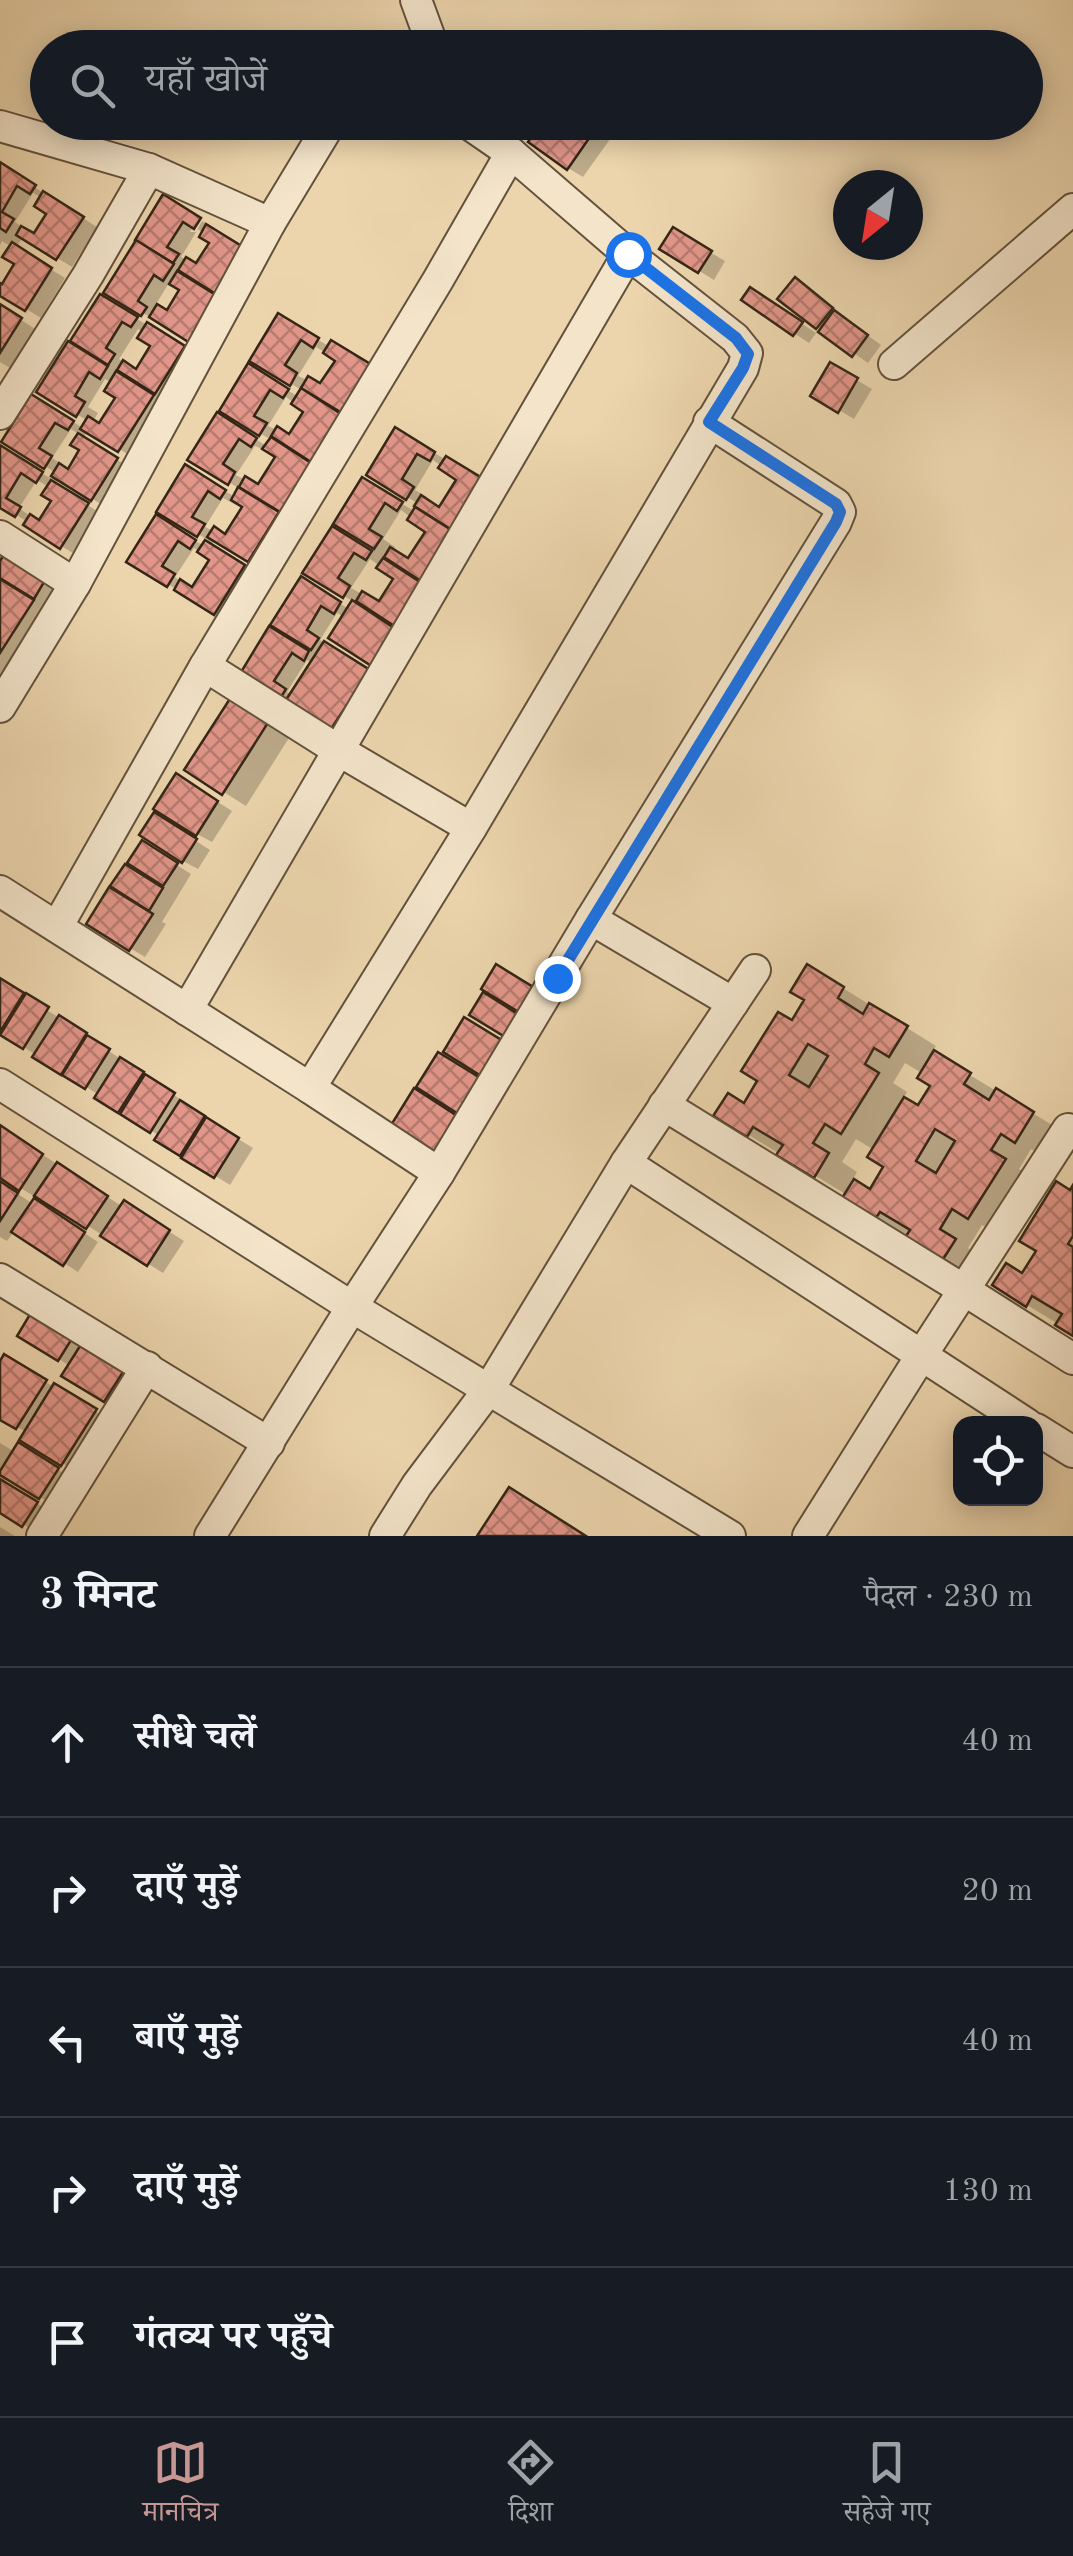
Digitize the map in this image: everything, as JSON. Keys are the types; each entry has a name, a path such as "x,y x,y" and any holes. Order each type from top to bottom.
{"street":[{"path":"416,0 427,30"},
{"path":"0,126 30,134"},
{"path":"50,140 149,168 270,223"},
{"path":"0,707 75,584 270,223 319,140"},
{"path":"310,1088 471,828 748,354 736,338 492,140"},
{"path":"57,927 205,666 511,153"},
{"path":"0,414 149,168"},
{"path":"894,364 1073,209"},
{"path":"186,1010 628,254"},
{"path":"210,1536 439,1173 836,522 840,512 836,504 709,422"},
{"path":"0,536 75,584"},
{"path":"205,666 471,828"},
{"path":"0,890 439,1173"},
{"path":"591,919 733,1003"},
{"path":"385,1536 417,1486 490,1389 626,1163 755,970"},
{"path":"0,1084 352,1306 730,1536"},
{"path":"664,1105 1073,1359"},
{"path":"808,1536 1068,1129"},
{"path":"626,1163 1015,1416"},
{"path":"1,1283 269,1442"},
{"path":"42,1536 147,1368"}],"building":[{"path":"529,140 588,140 567,170"},
{"path":"0,162 36,185 30,194 17,186 2,212 14,219 6,232 0,228"},
{"path":"43,191 84,217 56,260 16,235 21,226 34,233 46,214 34,206"},
{"path":"163,194 201,218 194,229 183,222 167,247 179,254 173,263 135,240"},
{"path":"206,224 248,250 219,296 178,270 186,257 196,263 209,243 199,237"},
{"path":"673,227 712,251 698,273 659,249"},
{"path":"136,240 174,264 163,281 154,275 138,301 147,307 141,316 103,293"},
{"path":"12,242 52,268 25,311 0,296 0,283 14,264 2,257"},
{"path":"177,271 219,297 190,343 149,317 157,304 167,310 179,290 169,284"},
{"path":"795,277 833,308 816,329 777,299"},
{"path":"750,287 803,322 793,336 741,300"},
{"path":"100,294 138,317 131,327 122,322 106,348 115,354 108,365 70,341"},
{"path":"0,304 22,318 0,353"},
{"path":"834,310 868,335 852,357 818,332"},
{"path":"278,313 319,338 313,348 301,340 285,365 297,373 290,386 249,361"},
{"path":"147,322 185,346 155,394 117,370 123,360 136,369 150,346 137,338"},
{"path":"331,340 372,365 342,413 301,388 308,376 320,383 335,361 323,353"},
{"path":"68,341 108,366 100,379 89,372 75,396 85,402 76,417 36,392"},
{"path":"830,362 858,378 838,413 810,396"},
{"path":"248,363 289,389 283,398 270,390 254,416 267,423 259,436 219,411"},
{"path":"116,371 154,395 118,452 80,429 88,416 99,423 115,398 104,391"},
{"path":"301,388 341,414 311,462 271,436 277,426 289,434 303,412 291,404"},
{"path":"31,394 74,421 68,430 55,423 39,448 52,456 44,469 1,442"},
{"path":"217,412 257,438 251,447 239,439 223,464 235,472 228,485 187,460"},
{"path":"395,427 435,452 430,461 417,454 402,479 414,487 406,500 366,475"},
{"path":"78,433 118,458 91,501 51,476 59,463 68,469 79,450 70,445"},
{"path":"271,437 311,463 280,512 239,487 245,476 258,484 275,457 262,449"},
{"path":"0,445 43,472 36,483 21,473 6,498 21,507 15,517 0,508"},
{"path":"446,456 487,481 455,532 414,506 421,495 439,507 456,480 438,468"},
{"path":"185,464 226,490 220,499 208,491 192,517 205,524 197,537 156,512"},
{"path":"362,477 403,502 397,511 385,503 369,529 382,537 374,549 333,524"},
{"path":"51,480 89,503 60,549 23,525 30,514 39,520 51,501 41,495"},
{"path":"238,487 279,512 248,562 207,537 214,526 225,534 242,507 231,500"},
{"path":"415,507 456,533 424,583 384,557 390,547 408,558 425,532 407,520"},
{"path":"156,514 196,540 190,549 178,541 162,566 175,574 167,587 126,562"},
{"path":"332,526 372,551 366,560 354,553 338,578 350,586 343,598 302,573"},
{"path":"205,540 245,565 214,615 174,590 180,579 192,587 209,560 197,552"},
{"path":"6,551 47,577 34,599 0,578 0,561"},
{"path":"383,558 423,584 396,627 356,601 362,591 379,601 393,579 376,568"},
{"path":"301,576 341,602 334,614 321,606 307,630 319,638 311,650 270,625"},
{"path":"0,579 34,600 0,653"},
{"path":"352,600 397,630 373,667 328,638"},
{"path":"269,626 309,651 304,661 292,653 274,681 286,689 278,702 238,677"},
{"path":"324,641 370,670 329,732 284,703"},
{"path":"233,694 271,718 222,795 184,770"},
{"path":"176,773 218,801 196,836 153,809"},
{"path":"154,812 197,839 182,863 139,835"},
{"path":"142,840 178,863 163,886 127,863"},
{"path":"125,864 163,888 149,911 110,886"},
{"path":"109,887 153,914 129,951 86,924"},
{"path":"496,964 538,990 522,1014 481,989"},
{"path":"807,964 844,987 838,998 863,1014 869,1003 908,1026 889,1057 874,1048 865,1064 879,1073 841,1134 825,1124 813,1143 829,1153 814,1178 776,1155 783,1145 753,1127 747,1137 713,1116 728,1093 744,1103 757,1081 741,1071 778,1012 792,1020 804,1000 790,992","holes":["808,1044 828,1056 809,1087 789,1075"]},
{"path":"0,978 24,993 0,1032"},
{"path":"483,992 524,1018 510,1040 469,1015"},
{"path":"26,993 49,1007 23,1049 0,1035"},
{"path":"59,1015 87,1033 61,1075 32,1057"},
{"path":"464,1017 508,1044 486,1079 443,1052"},
{"path":"87,1035 110,1049 85,1089 62,1075"},
{"path":"934,1050 971,1073 964,1084 989,1100 996,1088 1034,1112 1015,1143 1001,1134 991,1150 1006,1159 968,1219 952,1209 940,1229 956,1239 940,1264 903,1241 910,1230 880,1212 873,1222 840,1201 854,1179 870,1189 883,1167 867,1157 904,1097 918,1105 930,1086 917,1078","holes":["935,1129 955,1141 936,1173 916,1161"]},
{"path":"438,1052 482,1079 460,1115 416,1087"},
{"path":"120,1057 144,1072 118,1113 94,1098"},
{"path":"145,1074 175,1093 150,1133 120,1114"},
{"path":"414,1088 462,1119 437,1160 388,1130"},
{"path":"180,1100 205,1116 180,1156 154,1140"},
{"path":"206,1117 239,1138 214,1178 181,1158"},
{"path":"0,1125 43,1154 19,1191 0,1178"},
{"path":"57,1162 108,1196 86,1229 34,1196"},
{"path":"0,1181 18,1193 0,1221"},
{"path":"1056,1181 1070,1190 1073,1185 1073,1236 1068,1244 1073,1247 1073,1336 1055,1325 1062,1314 1032,1296 1026,1307 992,1285 1006,1263 1022,1273 1036,1251 1019,1241"},
{"path":"34,1198 85,1232 63,1266 11,1232"},
{"path":"124,1200 170,1230 147,1266 100,1236"},
{"path":"32,1311 73,1337 58,1361 17,1336"},
{"path":"80,1346 123,1372 104,1402 61,1376"},
{"path":"4,1354 47,1380 16,1429 0,1420 0,1361"},
{"path":"54,1383 97,1409 61,1466 19,1440"},
{"path":"18,1442 59,1468 39,1499 0,1475"},
{"path":"0,1479 38,1502 22,1527 0,1513"},
{"path":"509,1487 586,1536 477,1536"}],"route":[{"path":"557,978 840,512 836,504 709,422 748,354 736,338 628,254"}]}
